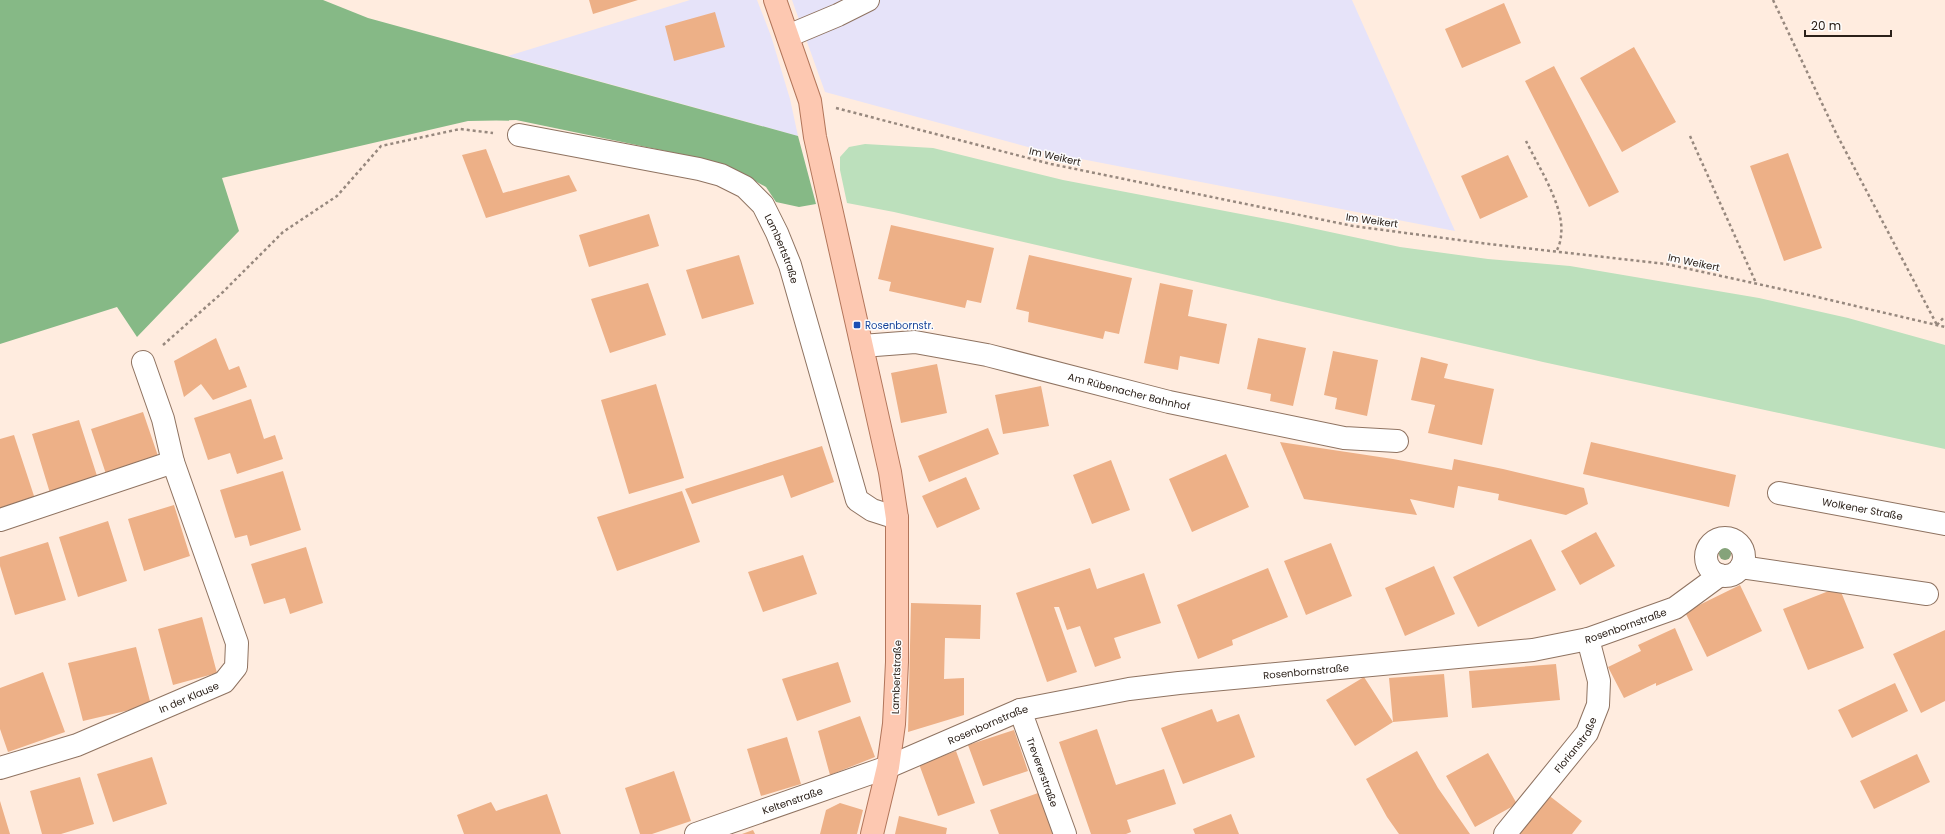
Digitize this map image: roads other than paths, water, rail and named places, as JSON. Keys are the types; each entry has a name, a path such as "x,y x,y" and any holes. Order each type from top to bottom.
{"main road":[{"name":"Lambertstraße","path":"775,0 810,101 815,137 890,472 897,518 898,662 894,724 888,767 872,834"}],"street":[{"path":"788,36 838,15 868,0"},
{"name":"Lambertstraße","path":"518,135 699,169 720,175 745,187 764,204 790,265 857,500 872,510 897,518"},
{"name":"Am Rübenacher Bahnhof","path":"862,346 915,342 987,356 1169,402 1344,438 1397,441"},
{"name":"In der Klause","path":"0,768 77,745 224,682 236,667 237,643 173,462 163,419 143,362"},
{"path":"0,520 173,462"},
{"name":"Wolkener Straße","path":"1779,493 1945,524"},
{"path":"1720,575 1710,568 1706,556 1711,545 1716,541 1728,539 1738,544 1744,555 1741,567 1927,594"},
{"name":"Rosenbornstraße","path":"888,767 1020,710 1129,689 1533,650 1588,639 1675,608 1720,575 1732,575 1741,567"},
{"name":"Florianstraße","path":"1505,834 1587,733 1598,706 1600,680 1588,639"},
{"name":"Trevererstraße","path":"1020,710 1065,834"},
{"name":"Keltenstraße","path":"696,834 888,767"}],"place":[{"name":"Rosenbornstr.","path":"857,325"}]}
